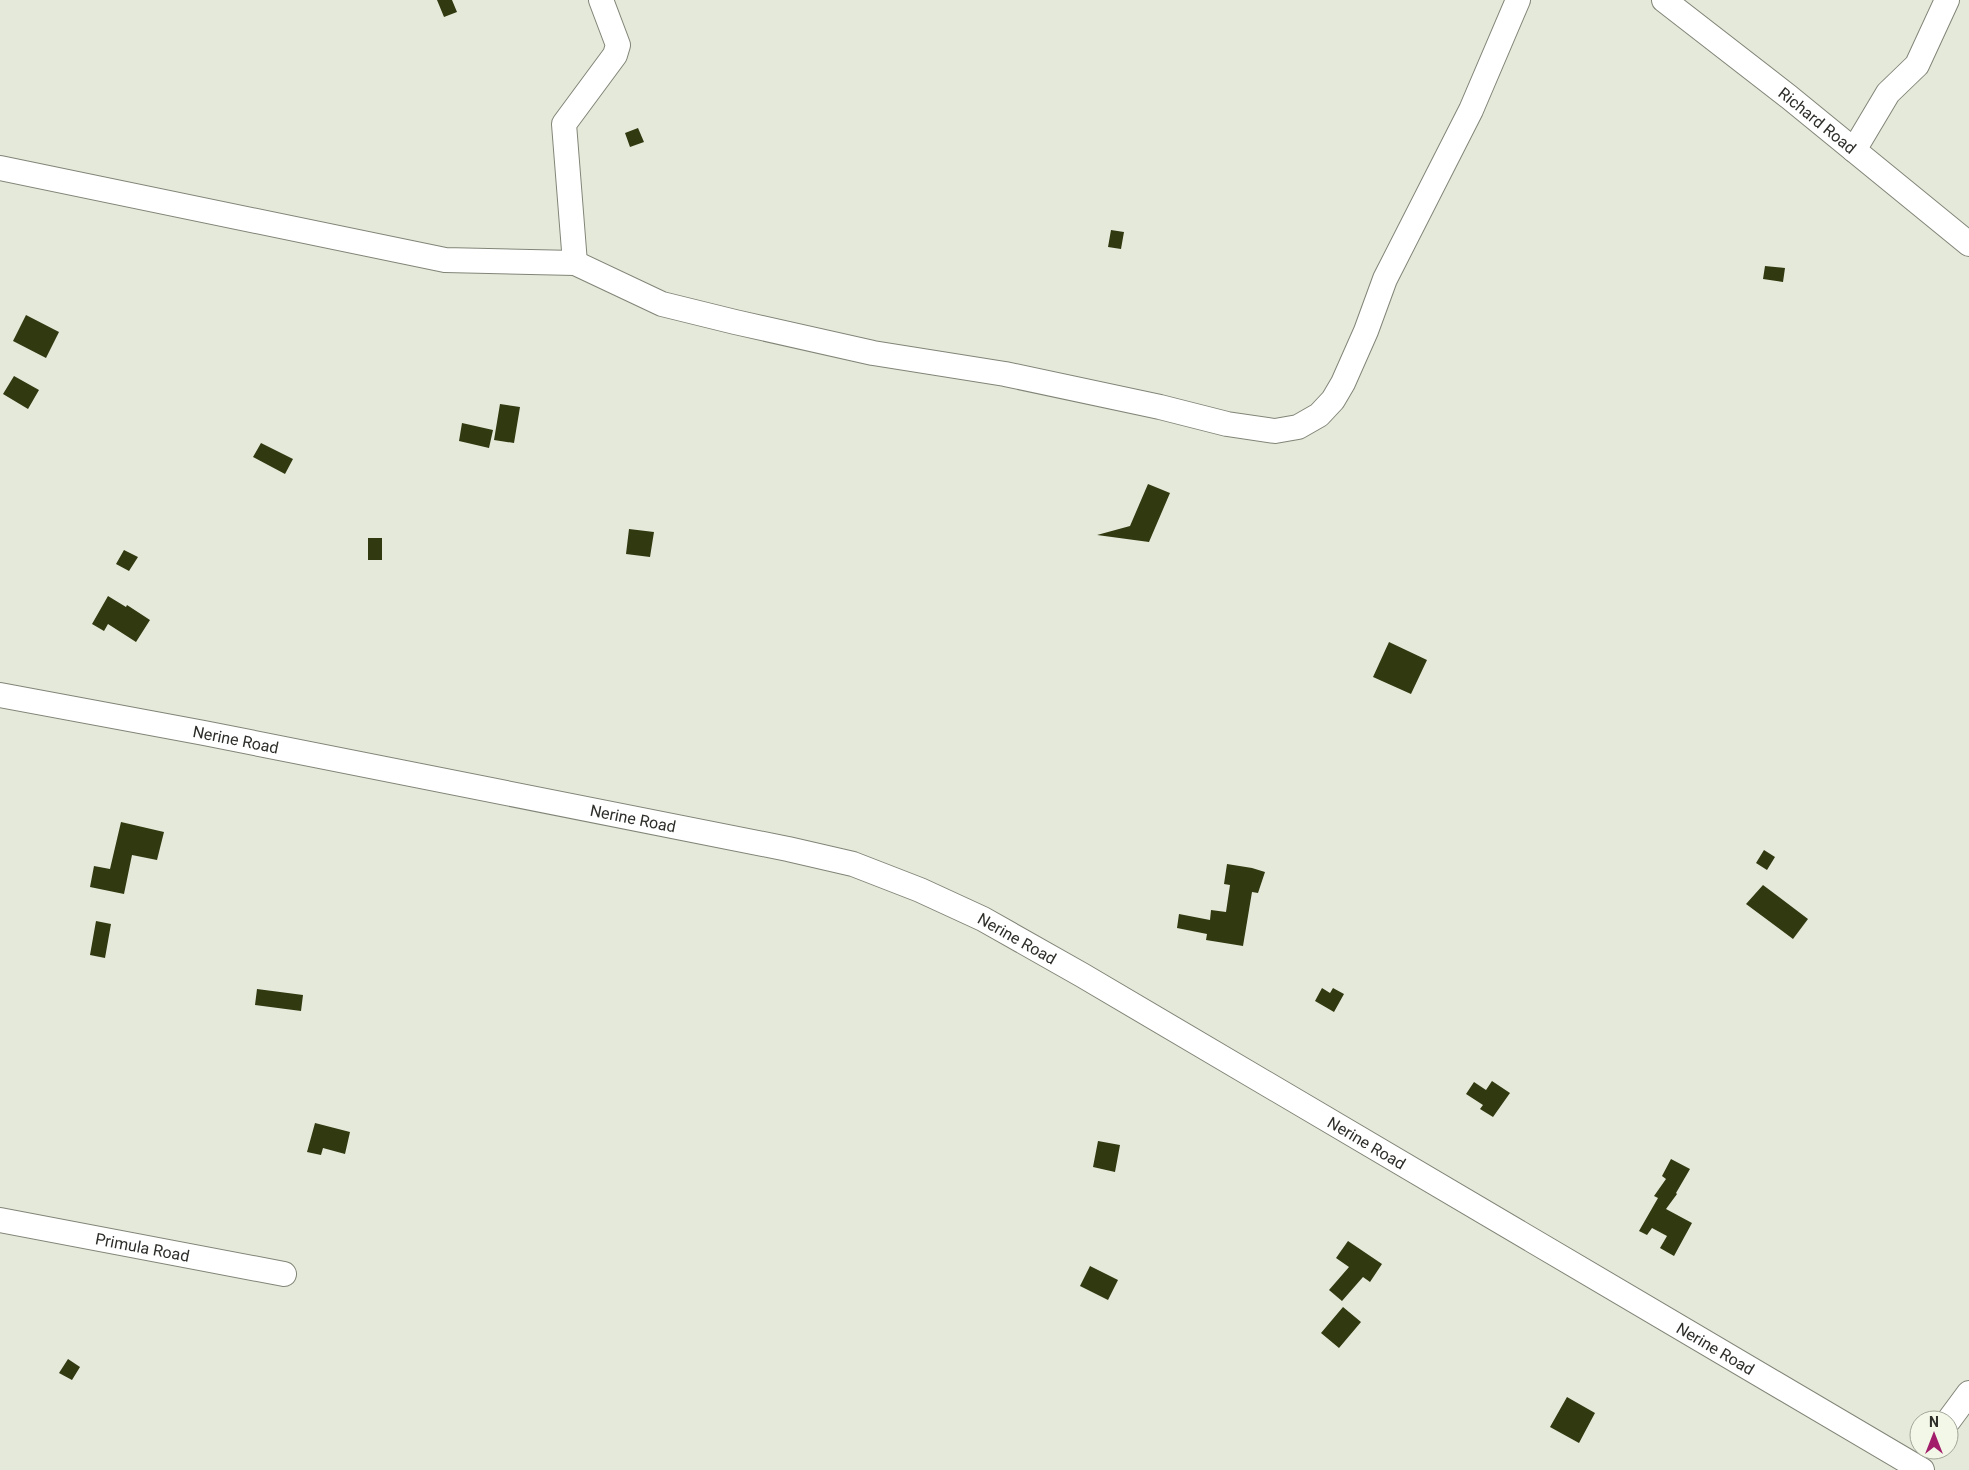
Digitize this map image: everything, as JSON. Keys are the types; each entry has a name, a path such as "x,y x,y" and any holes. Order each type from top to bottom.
{"street":[{"path":"575,263 564,124 615,55 618,45 601,0"},
{"path":"0,168 445,260 575,263 662,304 873,353 1004,374 1081,389 1256,430 1275,431 1298,426 1319,415 1333,400 1343,384 1366,331 1385,279 1471,110 1518,0"},
{"name":"Richard Road","path":"1664,0 1789,97 1969,244"},
{"path":"1854,150 1888,93 1917,65 1946,0"},
{"name":"Nerine Road","path":"0,695 770,845 853,864 920,890 982,919 1082,975 1921,1462"},
{"name":"Primula Road","path":"0,1220 284,1274"},
{"path":"1956,1410 1969,1393"}],"building":[{"path":"437,0 452,0 457,12 444,17"},
{"path":"638,128 644,142 630,147 625,133"},
{"path":"1111,230 1124,232 1121,249 1108,247"},
{"path":"1765,266 1785,268 1783,282 1763,279"},
{"path":"26,315 59,332 46,358 13,341"},
{"path":"14,376 39,390 28,409 3,394"},
{"path":"500,404 520,407 514,443 494,440"},
{"path":"462,423 493,430 489,448 459,441"},
{"path":"261,443 293,459 285,474 253,457"},
{"path":"1148,484 1170,493 1149,542 1097,535 1130,526"},
{"path":"629,529 654,532 650,557 626,554"},
{"path":"368,538 382,538 382,560 368,560"},
{"path":"124,550 138,557 129,571 116,564"},
{"path":"108,596 126,607 127,605 150,620 136,642 108,624 104,631 92,624"},
{"path":"1389,642 1427,660 1411,694 1373,677"},
{"path":"121,822 164,832 157,860 132,855 124,894 90,887 94,866 110,869"},
{"path":"1764,850 1775,857 1767,870 1756,863"},
{"path":"1227,864 1265,872 1258,893 1252,892 1243,946 1206,940 1207,934 1177,928 1179,914 1210,920 1211,910 1226,912 1230,885 1224,884"},
{"path":"1763,885 1808,919 1793,939 1746,904"},
{"path":"96,921 111,924 105,958 90,955"},
{"path":"1322,988 1330,993 1333,988 1344,994 1334,1012 1315,1001"},
{"path":"257,989 303,995 301,1011 255,1005"},
{"path":"1492,1081 1510,1093 1493,1117 1480,1109 1483,1105 1466,1094 1474,1082 1486,1090"},
{"path":"315,1123 350,1132 345,1154 323,1148 321,1155 307,1152"},
{"path":"1098,1141 1120,1145 1115,1172 1093,1167"},
{"path":"1671,1159 1690,1169 1677,1194 1666,1209 1692,1223 1674,1256 1660,1248 1667,1236 1652,1228 1647,1235 1639,1231 1658,1198 1654,1196 1666,1179 1662,1176"},
{"path":"1348,1241 1382,1264 1370,1282 1363,1277 1342,1301 1329,1290 1349,1267 1336,1258"},
{"path":"1090,1266 1118,1280 1108,1300 1080,1286"},
{"path":"1343,1307 1361,1322 1339,1348 1321,1333"},
{"path":"68,1359 80,1367 72,1380 59,1373"},
{"path":"1567,1397 1595,1413 1579,1443 1550,1427"}]}
